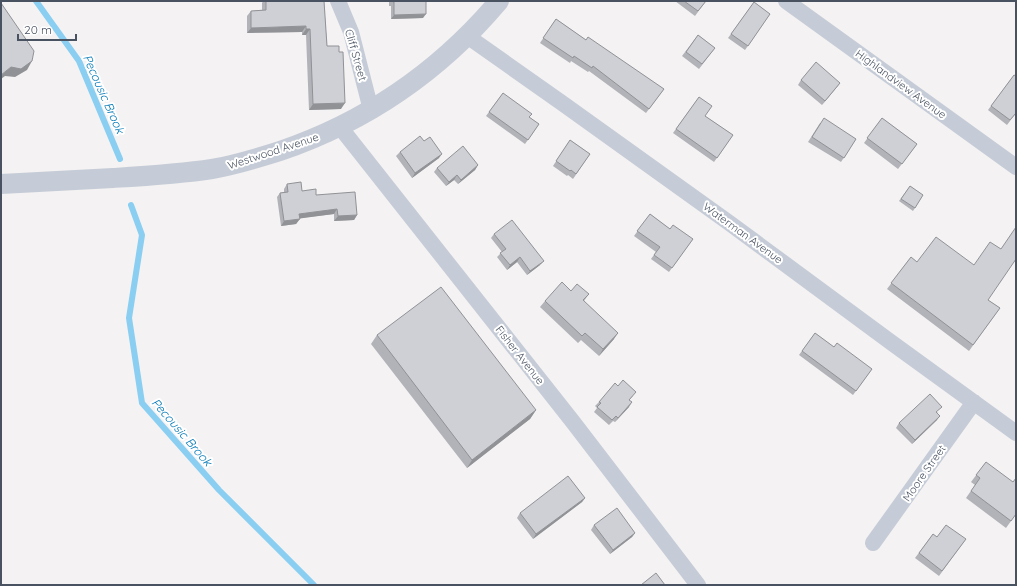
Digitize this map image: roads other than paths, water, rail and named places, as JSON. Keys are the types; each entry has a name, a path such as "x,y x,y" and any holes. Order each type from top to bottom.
{"street":[{"name":"Cliff Street","path":"338,1 351,32 371,110"},
{"name":"Westwood Avenue","path":"1,184 147,176 214,169 253,160 318,137 371,110 411,85 435,66 467,36 499,1"},
{"name":"Highlandview Avenue","path":"786,1 1016,167"},
{"name":"Waterman Avenue","path":"467,36 562,102 728,222 1016,433"},
{"name":"Fisher Avenue","path":"340,127 568,416 698,585"},
{"name":"Moore Street","path":"873,544 974,402"}],"waterway":[{"name":"Pecousic Brook","path":"36,1 79,61 120,159"},
{"name":"Pecousic Brook","path":"131,205 142,235 129,318 142,403 219,490 314,585"}]}
